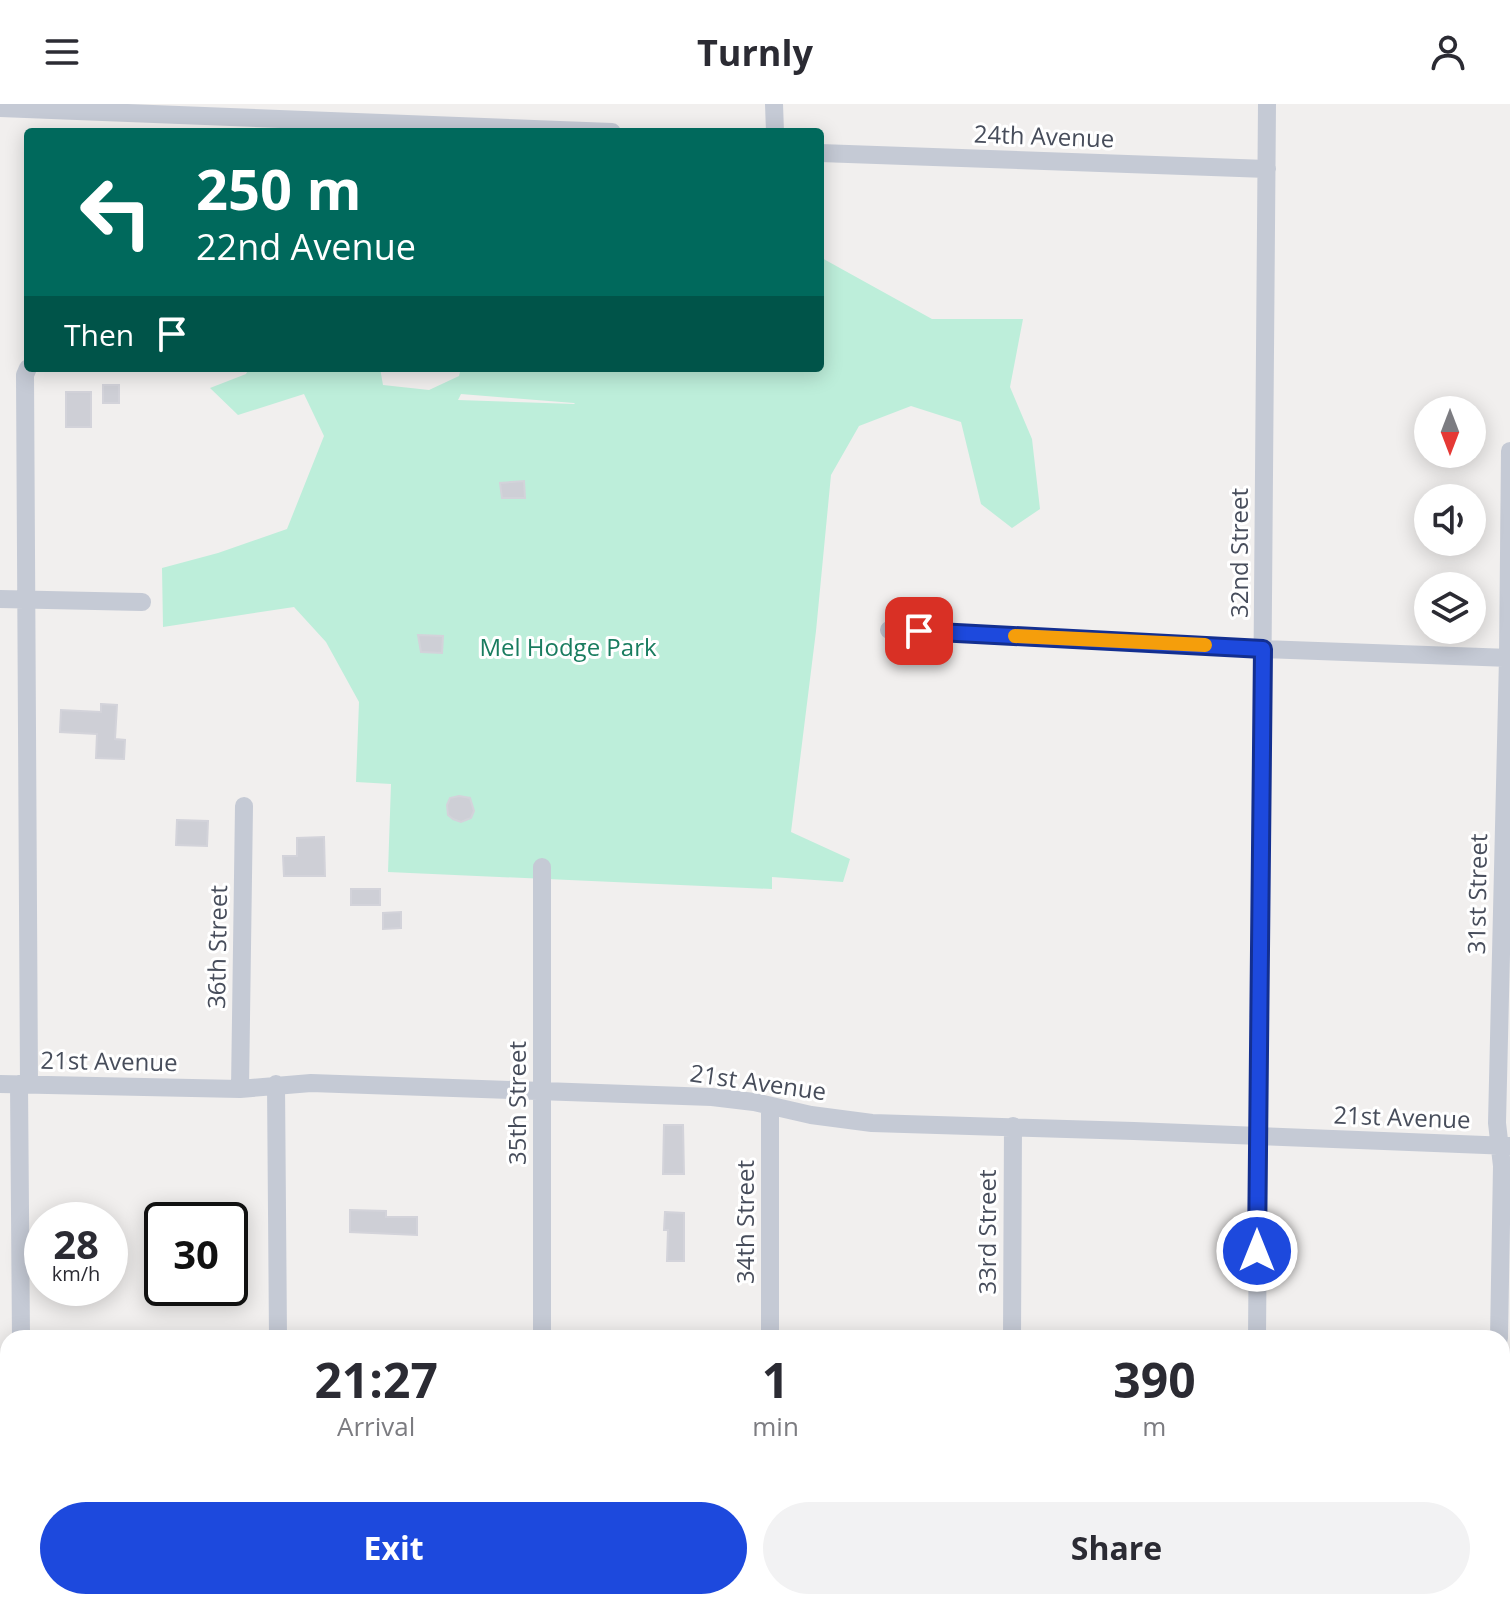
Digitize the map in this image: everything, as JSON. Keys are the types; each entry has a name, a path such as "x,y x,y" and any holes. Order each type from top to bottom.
{"street":[{"path":"774,104 775,128"},
{"name":"32nd Street","path":"1257,1330 1267,104"},
{"path":"0,108 510,128"},
{"name":"24th Avenue","path":"824,153 1267,169"},
{"path":"21,1330 26,372"},
{"name":"31st Street","path":"1499,1330 1505,1146 1497,1123 1509,658 1510,451"},
{"path":"0,599 142,602"},
{"path":"889,630 1509,658"},
{"name":"36th Street","path":"240,1089 244,806"},
{"name":"35th Street","path":"542,867 542,1330"},
{"name":"21st Avenue","path":"0,1084 240,1089 311,1083 712,1097 872,1123 1505,1146"},
{"path":"276,1084 278,1330"},
{"name":"34th Street","path":"770,1106 770,1330"},
{"name":"33rd Street","path":"1012,1330 1013,1126"}],"green space":[{"name":"Mel Hodge Park","path":"824,259 932,319 1023,319 1010,387 1032,439 1040,509 1012,528 981,504 961,422 911,406 859,426 831,475 816,631 791,832 850,859 843,882 772,877 772,889 388,872 391,784 356,782 359,702 326,642 294,607 163,627 162,568 287,529 324,436 304,394 238,415 210,388 247,372 381,372 383,385 429,390 459,376 460,372 824,372","holes":["461,394 575,404 458,400"]}],"building":[{"path":"103,385 119,385 119,403 103,403"},
{"path":"66,392 91,392 91,427 66,427"},
{"path":"524,481 525,498 502,498 500,483"},
{"path":"418,635 443,636 442,653 421,652"},
{"path":"101,704 117,705 115,739 125,740 124,759 96,758 97,734 60,732 61,710 101,712"},
{"path":"450,798 470,798 474,811 471,818 461,822 448,815 447,805"},
{"path":"177,820 208,821 207,846 176,845"},
{"path":"324,837 325,876 284,876 283,856 297,856 297,838"},
{"path":"351,889 380,889 380,905 351,905"},
{"path":"401,912 401,928 383,929 383,913"},
{"path":"664,1125 683,1125 684,1174 663,1174"},
{"path":"350,1210 386,1211 386,1217 417,1217 417,1235 350,1232"},
{"path":"665,1212 684,1213 684,1261 667,1261"}],"slow traffic":[{"path":"1015,636 1205,645"}],"route":[{"path":"919,631 1263,649 1257,1251"}]}
